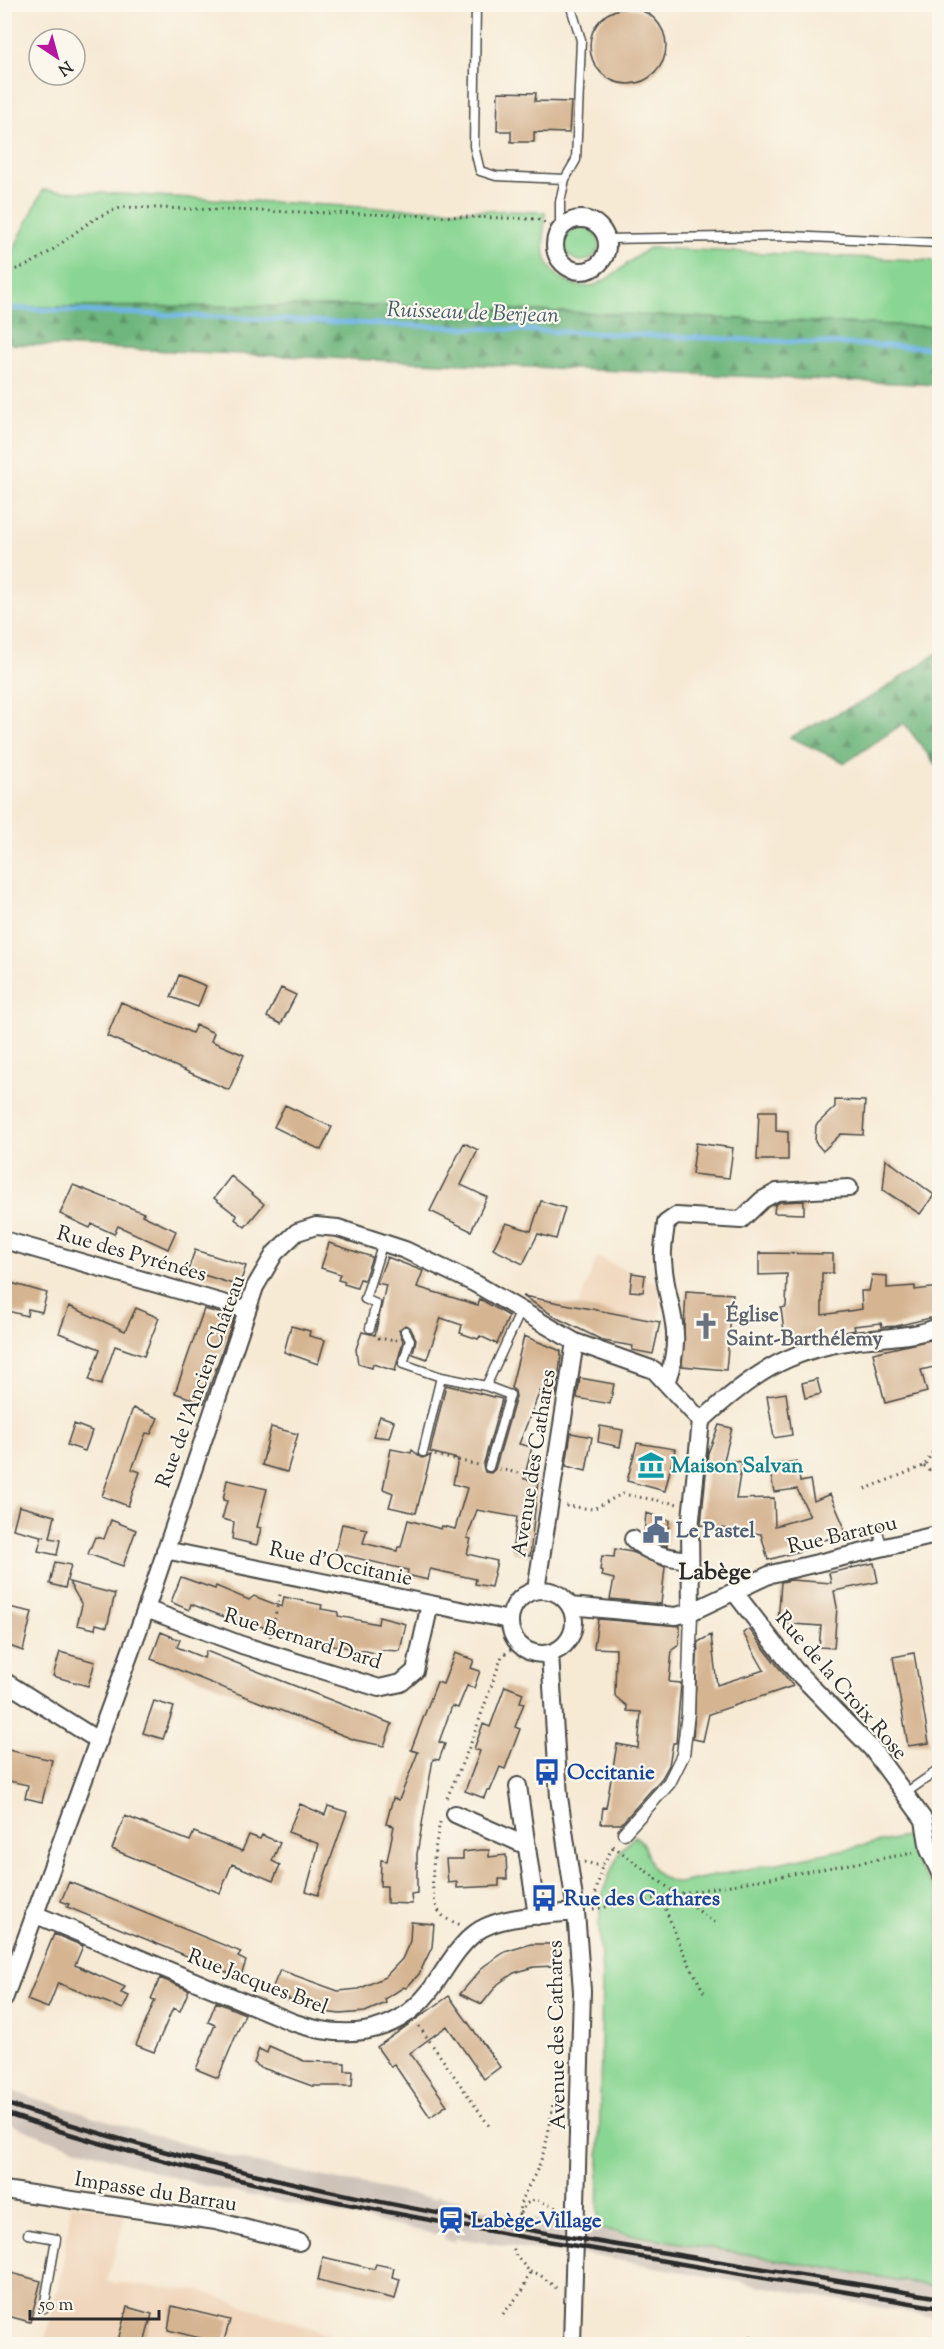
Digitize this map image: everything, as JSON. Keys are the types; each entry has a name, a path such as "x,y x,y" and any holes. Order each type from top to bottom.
{"street":[{"path":"586,220 595,223 606,239 603,259 587,271 577,271 567,267 556,251 560,231 567,224 586,220"},
{"path":"666,1383 674,1360 676,1327 663,1260 666,1223 676,1216 741,1220 762,1200 777,1192 849,1188"},
{"name":"Rue de l'Ancien Château","path":"4,1999 146,1609 255,1287 275,1253 297,1232 316,1226 338,1228 405,1250 465,1279 575,1342 654,1370 701,1421"},
{"name":"Rue des Pyrénées","path":"4,1240 247,1310"},
{"path":"624,1833 669,1783 683,1755 688,1713 691,1612 689,1560 701,1421 742,1384 783,1360 850,1341 905,1335 939,1326"},
{"name":"Avenue des Cathares","path":"537,1590 575,1342"},
{"name":"Rue Baratou","path":"570,1606 676,1616 735,1593 771,1574 939,1534"},
{"path":"633,1539 646,1551 663,1557 689,1560"},
{"name":"Rue d'Occitanie","path":"165,1550 509,1620"},
{"path":"537,1590 556,1593 570,1606 574,1616 572,1635 567,1643 550,1654 532,1653 518,1644 510,1629 509,1620 518,1600 537,1590"},
{"name":"Rue de la Croix Rose","path":"735,1593 795,1670 872,1749 924,1820 928,1850 939,1873"},
{"name":"Rue Bernard Dard","path":"146,1609 266,1653 378,1688 401,1683 414,1671 430,1604"},
{"name":"Avenue des Cathares","path":"550,1654 559,1797 584,1910 578,2198 572,2344"},
{"path":"4,1681 99,1741"},
{"path":"518,1786 537,1916"},
{"path":"446,1813 527,1846"},
{"name":"Rue Jacques Brel","path":"34,1914 319,2032 350,2034 381,2026 409,2012 428,1994 474,1933 501,1921 584,1910"},
{"name":"Impasse du Barrau","path":"4,2190 216,2221 299,2242"}],"lane":[{"path":"476,4 474,146 480,171 496,176 565,179"},
{"path":"560,231 560,202 565,179 576,160 581,40 570,4"},
{"path":"606,239 789,236 939,243"},
{"path":"370,1328 376,1304 365,1299 382,1242"},
{"path":"486,1386 521,1311"},
{"path":"405,1331 410,1340 403,1364 441,1377 486,1386 510,1395 489,1467"},
{"path":"423,1452 441,1377"},
{"path":"877,1529 882,1547"},
{"path":"904,1794 937,1771"},
{"path":"28,2234 56,2239 44,2308"}],"path":[{"path":"4,272 32,265 108,210 125,207 537,219 560,231"},
{"path":"370,1328 375,1337 395,1341 405,1331"},
{"path":"865,1489 924,1466 939,1440"},
{"path":"423,1452 553,1480"},
{"path":"924,1466 939,1479"},
{"path":"550,1503 593,1509 622,1494 692,1506"},
{"path":"266,1653 285,1574"},
{"path":"474,1933 441,1915 433,1895 433,1870 446,1813 502,1656 518,1644"},
{"path":"584,1910 602,1866 613,1846 624,1833"},
{"path":"613,1846 715,1923"},
{"path":"584,1910 894,1856"},
{"path":"661,1898 679,1942 706,1996"},
{"path":"409,2012 490,2127"},
{"path":"562,2055 553,2091 543,2155 523,2196 519,2215 526,2204 534,2199 560,2210 578,2198"},
{"path":"513,2247 516,2256 530,2272 539,2274 574,2302"},
{"path":"503,2314 524,2290 530,2272"}],"shaded area":[{"path":"597,1257 632,1273 645,1275 645,1281 659,1283 660,1322 653,1354 632,1350 632,1346 605,1341 574,1326 579,1305"},
{"path":"4,2089 207,2151 269,2166 435,2199 436,2196 462,2200 461,2204 564,2225 939,2287 939,2318 565,2251 562,2254 456,2238 455,2242 444,2240 445,2236 200,2185 48,2139 5,2122"},
{"path":"71,2204 126,2212 107,2282 201,2291 356,2344 44,2344 63,2266"}],"green space":[{"path":"43,190 384,208 545,212 544,248 549,266 559,277 580,286 602,282 649,248 939,261 939,327 411,306 5,307 4,269"},
{"path":"582,227 594,232 599,244 594,256 582,261 570,256 565,244 570,232"},
{"path":"411,306 939,327 939,385 11,344 5,335 5,307"},
{"path":"939,652 939,769 904,723 845,763 790,737 875,695"},
{"path":"915,1835 918,1866 939,1895 939,2287 598,2229 602,1977 599,1924 603,1892 621,1850 635,1836 643,1845 655,1872 679,1883"}],"building":[{"path":"628,8 643,11 655,19 663,31 666,46 663,61 655,73 643,81 628,84 613,81 601,73 593,61 590,46 593,31 601,19 613,11"},
{"path":"498,92 536,93 535,101 571,102 569,133 534,132 534,142 511,142 511,131 497,131"},
{"path":"179,975 206,986 198,1007 171,997"},
{"path":"281,988 296,995 281,1024 267,1017"},
{"path":"121,1002 192,1033 196,1025 214,1033 211,1041 244,1055 229,1090 107,1036"},
{"path":"835,1100 865,1101 863,1135 841,1134 823,1151 815,1142 816,1125 835,1107"},
{"path":"285,1105 332,1127 321,1150 274,1127"},
{"path":"759,1111 776,1111 776,1131 788,1132 788,1160 757,1160"},
{"path":"464,1143 478,1150 461,1185 487,1197 471,1231 430,1211"},
{"path":"696,1143 733,1148 729,1178 692,1174"},
{"path":"886,1159 934,1195 920,1214 883,1190"},
{"path":"231,1176 264,1204 245,1227 235,1219 237,1216 214,1198"},
{"path":"73,1185 144,1213 142,1215 176,1231 168,1249 118,1226 114,1234 92,1224 90,1228 60,1214"},
{"path":"541,1201 565,1208 556,1239 538,1234 523,1264 493,1249 506,1223 531,1231"},
{"path":"804,1201 804,1214 774,1213 775,1205 780,1202"},
{"path":"329,1243 372,1257 364,1280 360,1279 357,1288 338,1280 340,1274 321,1268"},
{"path":"195,1250 246,1266 239,1286 188,1270"},
{"path":"759,1253 833,1254 833,1273 822,1273 822,1315 862,1309 861,1291 869,1291 872,1275 887,1276 887,1288 915,1286 915,1290 939,1287 939,1316 896,1326 882,1327 881,1323 854,1326 855,1330 812,1339 811,1335 785,1339 781,1308 786,1307 787,1274 759,1275"},
{"path":"387,1257 423,1271 417,1287 478,1305 480,1299 509,1316 497,1344 480,1336 478,1339 460,1333 462,1325 441,1318 427,1359 413,1354 416,1339 410,1327 405,1325 399,1330 403,1341 395,1371 373,1364 372,1368 358,1364 356,1349 362,1332 375,1335 386,1285 377,1283"},
{"path":"632,1273 645,1275 643,1292 630,1291"},
{"path":"4,1281 47,1293 42,1312 28,1309 27,1316 4,1310"},
{"name":"Église Saint-Barthélemy","path":"686,1291 733,1294 726,1370 682,1366"},
{"path":"523,1296 660,1322 653,1354 632,1350 633,1346 604,1341 557,1318"},
{"path":"69,1306 125,1331 136,1308 159,1318 144,1356 115,1346 101,1385 89,1380 100,1349 59,1333"},
{"path":"204,1309 234,1317 204,1403 175,1393"},
{"path":"291,1326 310,1331 309,1336 325,1340 318,1364 284,1352"},
{"path":"524,1336 561,1351 556,1394 540,1391 519,1444 532,1447 524,1479 538,1481 530,1556 512,1552 517,1517 477,1510 467,1538 471,1539 467,1554 497,1561 491,1587 475,1584 476,1579 430,1569 428,1580 407,1575 408,1570 335,1553 342,1524 367,1529 363,1543 397,1551 398,1547 401,1547 408,1520 441,1529 442,1526 455,1529 467,1488 453,1484 458,1459 430,1452 446,1385 502,1399 483,1466 485,1472 491,1473 495,1469 516,1397 515,1391 511,1388"},
{"path":"939,1338 938,1366 921,1370 927,1392 885,1403 873,1353"},
{"path":"580,1378 614,1384 610,1404 577,1398"},
{"path":"817,1379 821,1394 805,1398 802,1383"},
{"path":"786,1393 792,1435 774,1438 767,1396"},
{"path":"133,1408 158,1418 151,1434 146,1433 132,1469 140,1472 128,1506 102,1496"},
{"path":"380,1416 394,1421 389,1438 373,1436"},
{"path":"74,1424 92,1431 85,1451 67,1445"},
{"path":"719,1425 732,1428 724,1460 742,1462 736,1499 774,1498 775,1526 810,1516 797,1489 774,1492 769,1466 797,1461 800,1482 810,1480 814,1501 830,1494 843,1524 844,1535 820,1541 821,1545 768,1560 761,1534 701,1525 708,1453"},
{"path":"600,1426 623,1430 620,1447 598,1442"},
{"path":"271,1427 298,1434 287,1472 262,1465"},
{"path":"571,1433 592,1437 586,1471 566,1466"},
{"name":"Maison Salvan","path":"637,1443 675,1449 665,1491 627,1481"},
{"path":"391,1449 411,1453 412,1450 422,1458 431,1455 416,1513 389,1507 393,1493 383,1489"},
{"path":"227,1480 267,1489 257,1527 261,1528 257,1545 232,1539 234,1522 222,1519 227,1501 223,1500"},
{"path":"19,1506 55,1516 50,1538 60,1540 57,1555 38,1551 42,1536 13,1529"},
{"name":"Le Pastel","path":"646,1513 669,1520 667,1546 644,1535"},
{"path":"111,1520 136,1530 123,1566 88,1554 95,1537 104,1539"},
{"path":"615,1549 632,1552 665,1567 661,1604 610,1599 614,1579 602,1576 603,1571 600,1570 602,1556 614,1557"},
{"path":"55,1562 71,1565 65,1588 50,1584"},
{"path":"874,1563 878,1582 834,1591 837,1607 834,1648 819,1647 821,1626 778,1623 781,1582 791,1580 831,1583 829,1573"},
{"path":"181,1577 215,1589 216,1586 249,1600 254,1596 282,1607 284,1597 322,1605 321,1609 338,1612 338,1616 378,1624 379,1617 406,1624 400,1651 382,1650 381,1654 322,1643 252,1624 250,1627 191,1604 189,1610 171,1602"},
{"path":"69,1582 115,1594 107,1627 96,1624 95,1629 77,1625 82,1605"},
{"path":"4,1606 32,1612 23,1651 4,1644"},
{"path":"598,1619 680,1626 679,1645 672,1650 669,1682 681,1683 676,1743 673,1743 669,1765 662,1778 621,1824 601,1824 603,1807 606,1808 617,1744 638,1748 641,1712 627,1711 627,1706 615,1696 616,1649 594,1648"},
{"path":"749,1629 793,1686 709,1714 703,1741 693,1739 698,1642 711,1635 717,1685 764,1670 743,1633"},
{"path":"161,1632 180,1640 177,1647 204,1658 206,1651 392,1724 384,1746 355,1740 151,1659"},
{"path":"60,1652 95,1662 88,1686 53,1676"},
{"path":"455,1653 474,1660 471,1668 480,1671 474,1688 467,1686 458,1708 452,1706 439,1742 445,1744 439,1760 433,1759 417,1854 417,1893 411,1894 412,1904 387,1903 387,1886 380,1886 381,1860 387,1861 394,1826 386,1824 393,1798 399,1800 418,1752 411,1750 437,1682 443,1684"},
{"path":"914,1653 929,1743 908,1746 893,1657"},
{"path":"505,1686 523,1693 520,1702 524,1703 515,1727 520,1729 505,1769 500,1767 490,1791 487,1790 484,1798 465,1791 480,1751 474,1749 483,1724 490,1727"},
{"path":"154,1701 174,1707 163,1739 143,1733"},
{"path":"4,1749 52,1760 42,1802 25,1798 28,1785 4,1780"},
{"path":"300,1804 325,1815 328,1806 347,1812 318,1895 306,1891 319,1844 288,1832"},
{"path":"125,1816 190,1841 194,1832 242,1851 249,1835 260,1839 262,1835 280,1843 272,1861 280,1865 273,1881 232,1864 220,1893 112,1849"},
{"path":"489,1850 489,1857 506,1855 507,1879 499,1879 499,1886 457,1888 457,1882 448,1883 446,1859 463,1859 463,1852"},
{"path":"69,1882 241,1952 238,1957 246,1961 241,1975 233,1971 231,1974 67,1907 69,1904 61,1901"},
{"path":"411,1922 434,1924 432,1947 419,1974 406,1988 404,1987 385,1999 386,2003 365,2012 340,2014 316,2011 271,1991 280,1970 338,1991 359,1989 385,1977 402,1959 410,1941"},
{"path":"54,1934 83,1946 75,1965 125,1987 121,1993 129,1996 123,2009 58,1983 48,2008 27,2000"},
{"path":"531,1944 555,1944 554,1966 534,1967 514,1973 498,1984 482,2004 460,1994 484,1966 505,1952"},
{"path":"160,1978 189,1990 180,2011 173,2008 154,2052 136,2045 155,2000 151,1999"},
{"path":"449,1996 500,2067 484,2079 447,2026 410,2053 447,2105 430,2117 394,2064 391,2067 377,2047"},
{"path":"216,2002 245,2014 218,2078 196,2069 215,2025 208,2022"},
{"path":"269,2046 304,2061 345,2063 345,2071 353,2071 352,2086 312,2086 260,2067 254,2063 259,2049 267,2053"},
{"path":"323,2257 374,2269 376,2264 394,2268 392,2277 400,2279 395,2299 318,2280"},
{"path":"4,2271 41,2281 30,2322 4,2315"},
{"path":"172,2306 230,2320 223,2344 168,2330"},
{"path":"127,2307 152,2314 144,2344 117,2344"}],"waterway":[{"name":"Ruisseau de Berjean","path":"4,308 940,348"}],"railway":[{"path":"4,2103 118,2139 351,2196 586,2240 940,2298"},
{"path":"4,2113 142,2155 352,2205 494,2232 940,2308"}],"place":[{"name":"Église Saint-Barthélemy","path":"706,1326"},
{"name":"Maison Salvan","path":"651,1465"},
{"name":"Le Pastel","path":"656,1530"},
{"name":"Occitanie","path":"547,1772"},
{"name":"Rue des Cathares","path":"544,1898"},
{"name":"Labège-Village","path":"451,2220"}],"district":[{"name":"Labège","path":"715,1571"}]}
